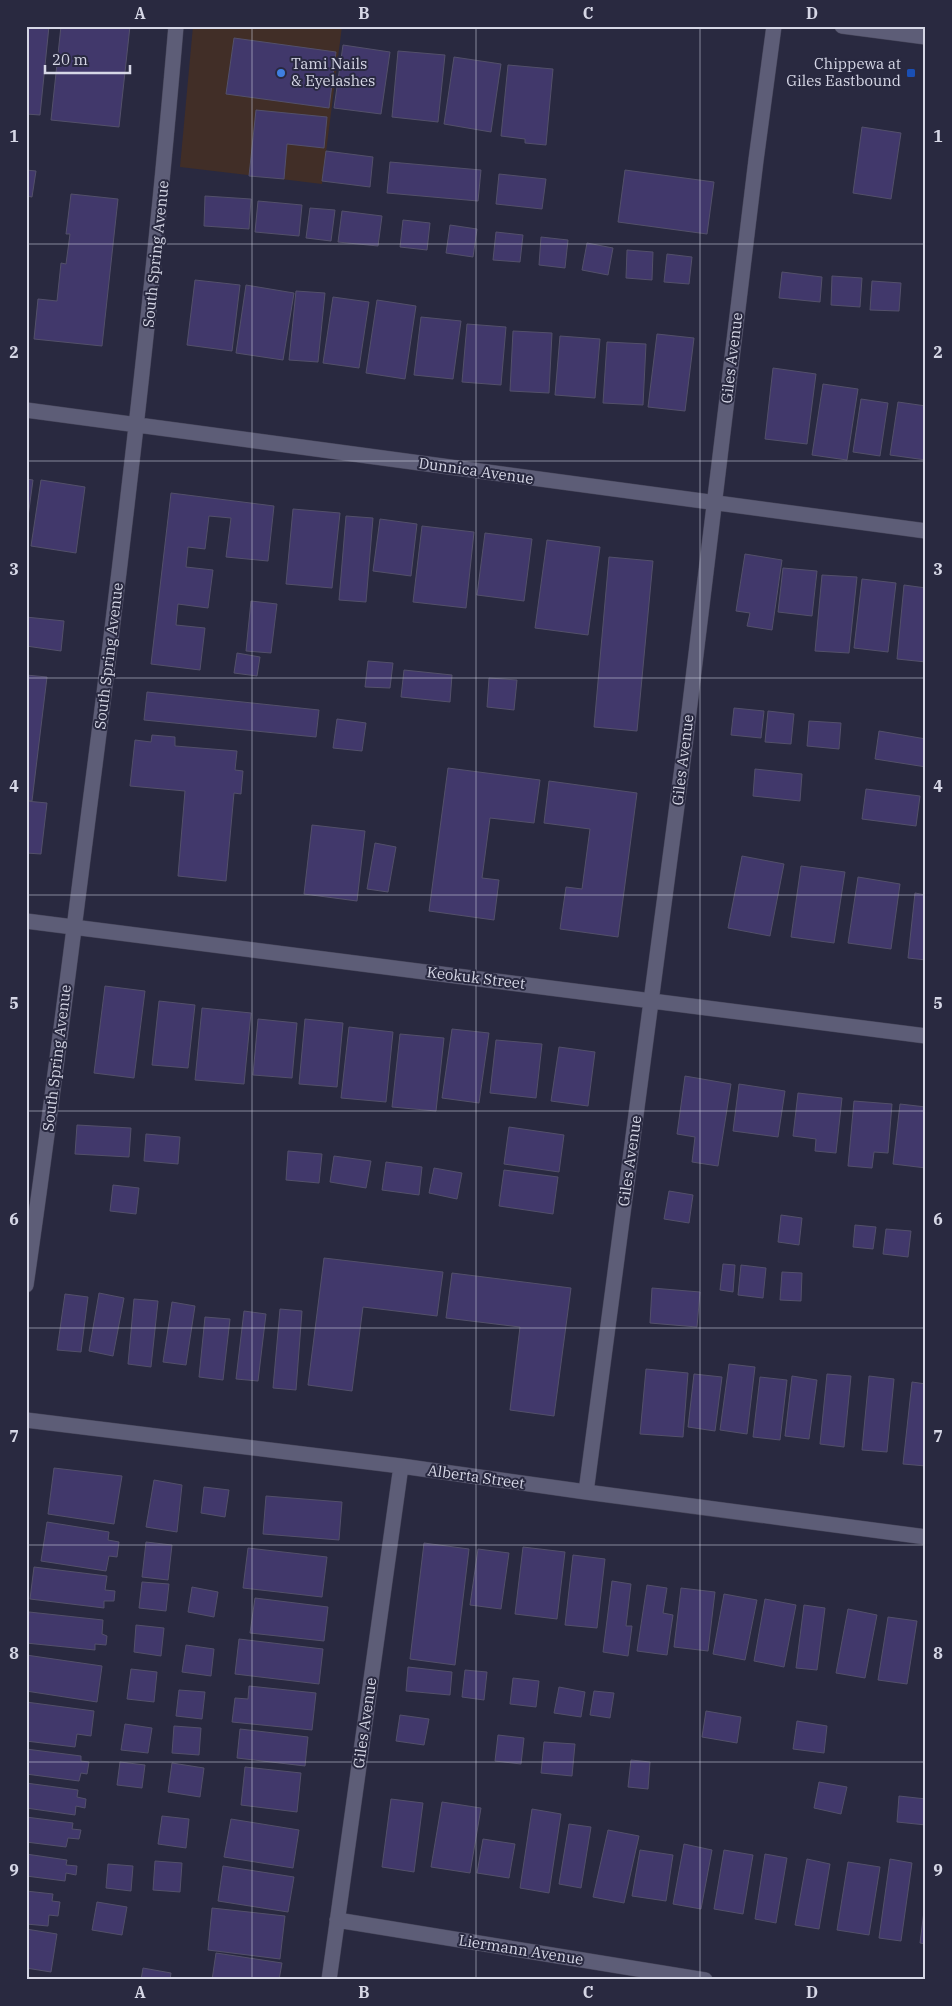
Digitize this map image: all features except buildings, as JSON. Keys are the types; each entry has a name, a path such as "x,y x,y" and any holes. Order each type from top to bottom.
{"street":[{"name":"South Spring Avenue","path":"26,1285 138,426 164,175 176,26"},
{"name":"Giles Avenue","path":"586,1492 685,745 774,26"},
{"path":"842,26 926,37"},
{"name":"Dunnica Avenue","path":"26,410 926,530"},
{"name":"Keokuk Street","path":"26,921 926,1036"},
{"name":"Alberta Street","path":"26,1420 401,1466 926,1537"},
{"name":"Giles Avenue","path":"329,1980 401,1466"},
{"name":"Liermann Avenue","path":"337,1920 705,1980"}],"shaded area":[{"path":"193,26 342,26 322,184 180,167"}],"place":[{"name":"Tami Nails & Eyelashes","path":"281,73"},
{"name":"Chippewa at Giles Eastbound","path":"911,73"}]}
